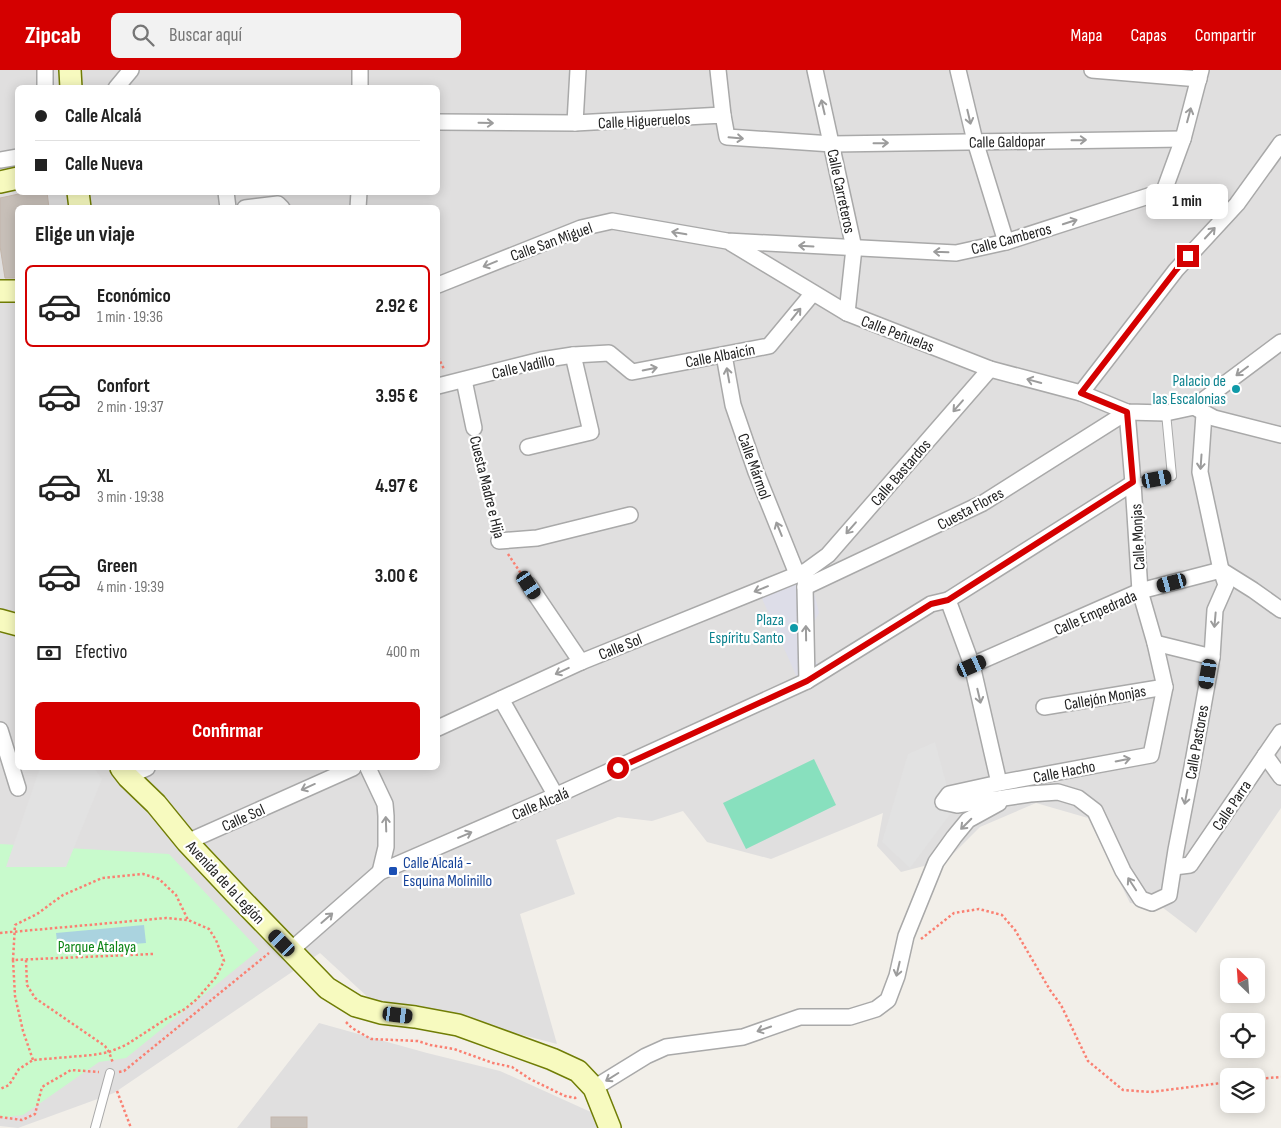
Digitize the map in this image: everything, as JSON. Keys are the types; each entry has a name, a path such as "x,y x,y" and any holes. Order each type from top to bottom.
{"main road":[{"path":"70,70 71,85"},
{"path":"0,182 15,179"},
{"path":"0,291 15,291"},
{"path":"0,620 15,624"},
{"name":"Avenida de la Legión","path":"136,770 156,804 187,842 327,988 356,1006 381,1013 458,1025 552,1059 578,1071 594,1088"},
{"path":"594,1088 610,1128"}],"street":[{"path":"45,70 45,85"},
{"path":"118,85 131,70"},
{"path":"360,70 360,85"},
{"path":"575,124 578,70"},
{"path":"718,70 727,138 832,144"},
{"name":"Calle Carreteros","path":"815,70 854,248 847,313"},
{"path":"958,70 975,141 1006,242"},
{"path":"1092,70 1200,74"},
{"name":"Calle Camberos","path":"727,241 956,252 1006,242 1164,191 1183,139 1200,74"},
{"name":"Calle Higueruelos","path":"440,122 575,124 723,115"},
{"name":"Calle Galdopar","path":"832,144 1183,139"},
{"path":"1081,393 1176,270 1237,204 1281,143"},
{"path":"0,160 15,158"},
{"name":"Calle San Miguel","path":"440,284 581,228 612,222 727,241"},
{"name":"Calle Peñuelas","path":"727,241 847,313 990,369 1081,393 1127,412"},
{"name":"Calle Albaicín","path":"609,353 632,372 769,346 813,293"},
{"path":"1199,410 1281,342"},
{"name":"Calle Vadillo","path":"440,386 541,360 573,355 609,353"},
{"path":"528,447 591,432 573,355"},
{"name":"Calle Mármol","path":"724,355 733,404 756,472 803,578"},
{"name":"Calle Bastardos","path":"803,578 828,555 990,369"},
{"name":"Cuesta Madre e Hija","path":"464,380 474,428"},
{"path":"1127,412 1166,413 1199,410 1214,418 1281,435"},
{"name":"Calle Pastores","path":"1007,798 1058,792 1078,798 1095,811 1123,871 1141,899 1152,903 1169,895 1212,657 1215,610 1226,585 1221,570 1200,472 1199,410"},
{"name":"Cuesta Flores","path":"803,578 983,503 1127,412"},
{"name":"Calle Monjas","path":"1127,412 1137,482 1140,591"},
{"name":"Calle Alcalá","path":"286,947 380,872 556,796 807,681 931,604 948,600 1137,482"},
{"path":"499,541 537,538 630,514"},
{"path":"1221,570 1281,610"},
{"name":"Calle Empedrada","path":"972,666 1140,591 1221,570"},
{"path":"803,578 807,681"},
{"name":"Calle Sol","path":"440,727 581,662 803,578"},
{"path":"529,585 581,662"},
{"name":"Calle Hacho","path":"999,783 1151,755 1165,687 1140,591"},
{"path":"948,600 972,666 999,783 949,794 943,802 957,805 1007,798"},
{"path":"1155,643 1212,657"},
{"name":"Callejón Monjas","path":"1044,707 1165,687"},
{"path":"501,699 556,796"},
{"path":"0,730 18,788"},
{"name":"Calle Parra","path":"1174,867 1190,864 1281,732"},
{"path":"1265,755 1281,777"},
{"name":"Calle Sol","path":"187,842 349,770"},
{"path":"369,770 385,804 386,847 380,872"},
{"path":"594,1088 646,1056 666,1047 743,1037 800,1017 850,1017 876,1009 888,1000 897,976 906,936 936,862 968,820 1007,798"}],"lane":[{"path":"1137,482 1172,476 1166,413"},
{"path":"95,1128 113,1073"}],"path":[{"name":"Cuesta Madre e Hija","path":"474,428 499,541 529,585"},
{"path":"33,1060 23,1031 15,996 13,960 15,925 37,914 63,895 102,878 144,874 159,879 176,895 188,920"},
{"path":"902,954 954,913 979,909 1002,915 1015,930 1050,990 1061,1005 1088,1061 1122,1090 1151,1092 1220,1083"},
{"path":"0,933 158,918 188,920 209,929 216,940 224,961 216,977 197,999 185,1009 126,1044 109,1052 93,1056 33,1060 19,1069 9,1085 0,1089"},
{"path":"0,1117 22,1120 35,1114 42,1087 71,1070 113,1073 124,1071 286,947"},
{"path":"13,960 153,954"},
{"path":"26,960 27,985 35,998 105,1046 109,1052 113,1073 131,1128"},
{"path":"342,1017 352,1028 371,1039 418,1041 454,1049 493,1063 512,1067 530,1079 565,1096 575,1098 594,1088"},
{"path":"1265,1078 1281,1077"}],"shaded area":[{"path":"0,70 1281,70 1281,808 1196,933 1162,907 1130,903 1088,818 1036,803 980,827 947,860 901,872 877,846 883,813 771,859 707,842 683,811 652,821 618,817 556,840 575,894 520,914 557,1044 403,1004 372,1001 320,953 114,1093 18,1128 0,1126"},
{"name":"Plaza Espíritu Santo","path":"798,567 815,596 819,613 811,633 810,652 820,668 799,682 756,585"},
{"path":"935,742 949,794 957,805 910,868 882,842 908,754"},
{"path":"39,770 95,770 102,779 66,867 6,867"},
{"path":"319,1023 500,1071 593,1113 598,1128 237,1128"}],"green space":[{"path":"814,759 836,805 746,849 723,803"},
{"name":"Parque Atalaya","path":"0,844 169,854 259,950 126,1058 99,1062 23,1115 0,1118"}],"water":[{"path":"144,925 146,943 58,950 56,933"}],"building":[{"path":"15,195 47,195 49,205 15,205 15,278 5,278 0,246 0,198"},
{"path":"271,1117 307,1117 307,1128 271,1128"}],"place":[{"name":"Palacio de las Escalonias","path":"1236,389"},
{"name":"Plaza Espíritu Santo","path":"794,628"},
{"name":"Calle Alcalá - Esquina Molinillo","path":"393,871"}],"route":[{"path":"618,768 807,681 931,604 948,600 1133,482 1127,412 1081,393 1188,256"}]}
